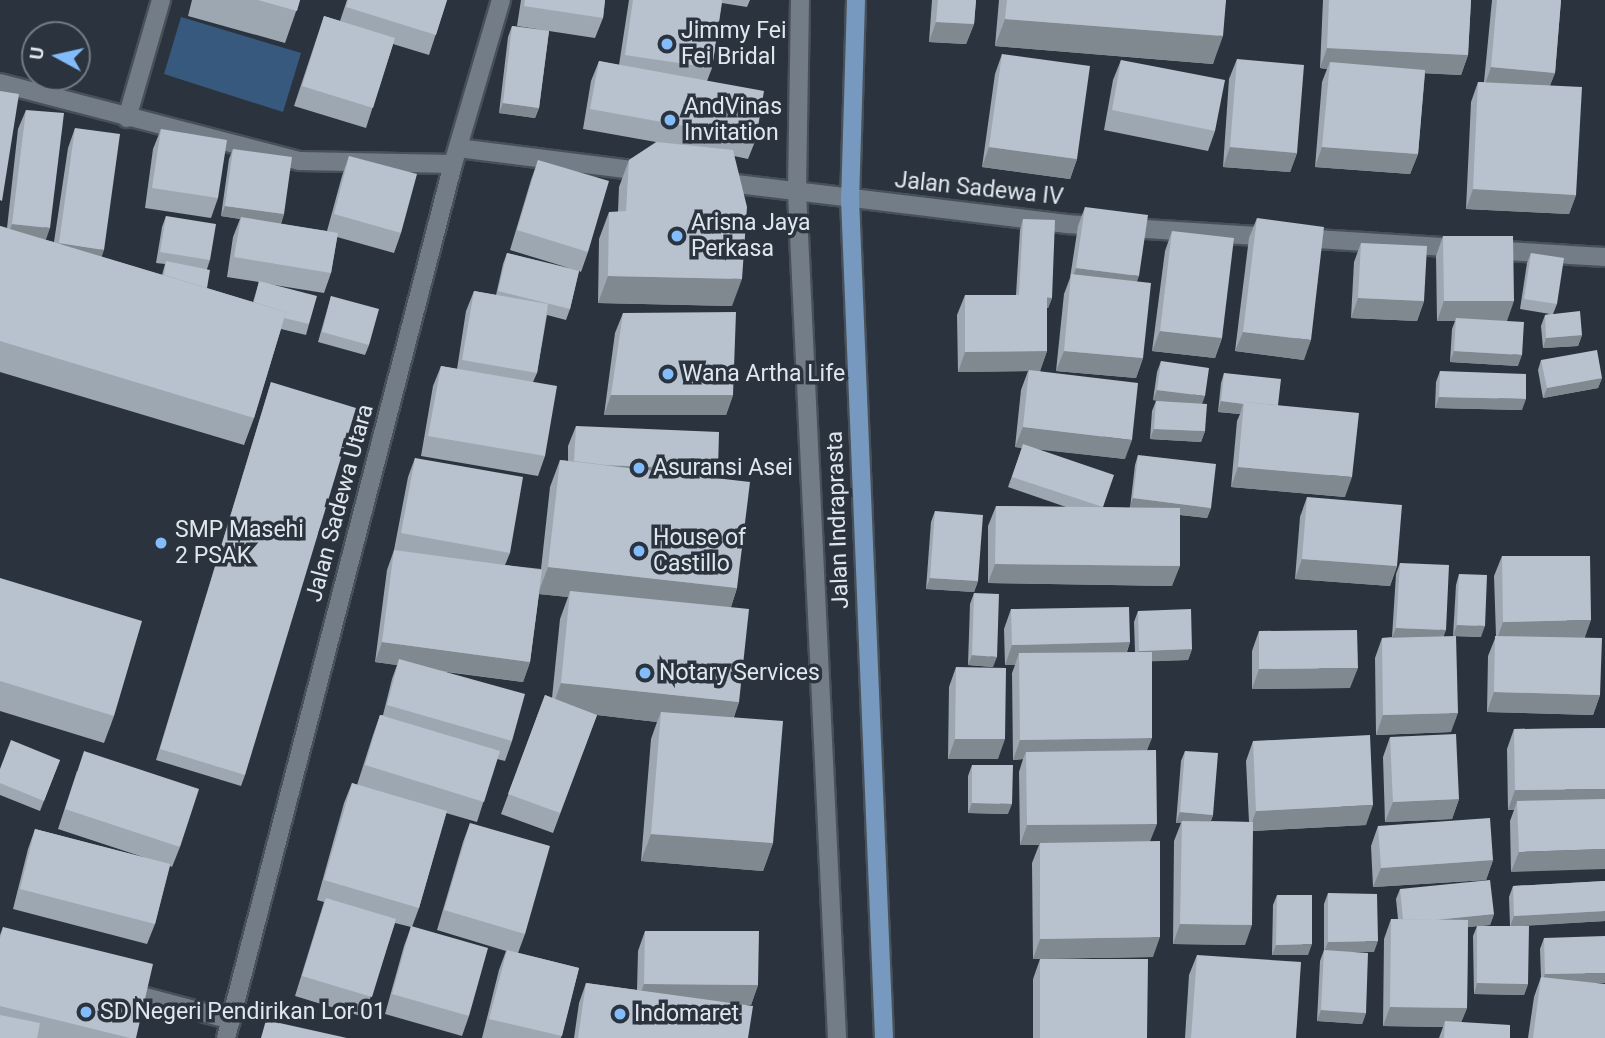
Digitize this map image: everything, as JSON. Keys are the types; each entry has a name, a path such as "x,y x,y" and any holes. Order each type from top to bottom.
{"main road":[{"name":"Jalan Indraprasta","path":"856,0 850,199 884,1038"}],"street":[{"path":"127,118 162,0"},
{"name":"Jalan Sadewa Utara","path":"226,1038 456,156 502,0"},
{"path":"800,0 797,192 837,1038"},
{"path":"0,83 299,161 456,156 661,174"},
{"name":"Jalan Sadewa IV","path":"702,179 1066,224 1605,257"},
{"path":"103,986 231,1020"}],"shaded area":[{"path":"181,17 301,53 283,112 164,74"}],"building":[{"path":"258,0 300,0 297,11"},
{"path":"348,0 447,0 436,35 346,7"},
{"path":"525,0 605,0 603,18 524,6"},
{"name":"Jimmy Fei Fei Bridal","path":"633,0 722,0 712,68 625,55"},
{"path":"938,0 976,0 974,24 936,22"},
{"path":"1007,0 1226,0 1223,36 1005,19"},
{"path":"1329,0 1471,0 1468,55 1327,48"},
{"path":"1497,0 1561,0 1555,73 1491,67"},
{"path":"324,16 395,38 373,108 302,86"},
{"path":"512,26 549,31 539,108 503,103"},
{"path":"1002,54 1090,66 1077,159 989,147"},
{"path":"1237,59 1304,65 1297,153 1230,147"},
{"path":"1121,60 1225,80 1215,131 1112,110"},
{"path":"599,61 764,91 756,139 590,109"},
{"path":"1330,62 1425,70 1418,154 1322,147"},
{"path":"1478,82 1582,87 1576,195 1473,189"},
{"path":"0,91 19,94 2,201 0,200"},
{"path":"26,110 64,113 50,228 12,224"},
{"path":"75,128 120,134 104,250 59,243"},
{"path":"161,129 227,140 218,198 152,188"},
{"name":"Arisna Jaya Perkasa","path":"657,142 733,150 747,207 742,279 608,276 609,212 626,211 629,160"},
{"path":"233,149 292,157 284,214 225,206"},
{"path":"349,156 417,174 401,233 334,214"},
{"path":"538,160 609,181 588,252 517,230"},
{"path":"1085,207 1148,215 1139,276 1076,268"},
{"path":"166,216 216,224 210,260 160,252"},
{"path":"241,217 338,233 331,273 234,257"},
{"path":"1257,218 1324,227 1311,340 1243,332"},
{"path":"1023,219 1055,220 1052,298 1047,295 1019,295"},
{"path":"0,226 286,312 254,418 0,341"},
{"path":"1172,231 1234,238 1222,338 1160,331"},
{"path":"1443,236 1513,236 1514,301 1444,301"},
{"path":"1361,243 1427,246 1424,301 1358,298"},
{"path":"507,253 579,271 570,309 498,291"},
{"path":"1531,253 1564,258 1557,304 1524,299"},
{"path":"166,261 210,270 207,288 164,275"},
{"path":"1071,274 1151,283 1143,358 1064,351"},
{"path":"259,281 317,296 309,324 284,318 286,312 254,302"},
{"path":"474,291 548,304 537,373 462,360"},
{"path":"965,295 1047,295 1047,351 965,352"},
{"path":"331,296 379,309 369,345 322,332"},
{"path":"1580,311 1582,335 1546,338 1545,315"},
{"name":"Wana Artha Life","path":"736,312 733,395 611,395 623,313"},
{"path":"1456,318 1524,322 1522,355 1454,351"},
{"path":"1597,350 1602,378 1547,388 1541,360"},
{"path":"1161,361 1209,368 1205,396 1157,390"},
{"path":"441,366 557,386 545,456 428,436"},
{"path":"1029,370 1138,383 1132,440 1023,427"},
{"path":"1440,371 1526,374 1526,399 1439,397"},
{"path":"1224,373 1281,379 1278,405 1221,401"},
{"path":"271,382 356,408 245,775 160,749"},
{"path":"1156,401 1207,404 1205,431 1154,429"},
{"path":"1244,402 1359,413 1352,477 1238,467"},
{"path":"576,426 719,432 718,470 574,461"},
{"path":"1023,444 1114,475 1103,507 1012,477"},
{"path":"1138,455 1216,464 1211,508 1133,498"},
{"path":"415,458 523,477 510,553 401,533"},
{"name":"House of Castillo","path":"560,460 750,482 737,588 548,567"},
{"path":"1307,497 1402,505 1397,566 1302,559"},
{"path":"996,506 1180,508 1180,566 995,564"},
{"path":"935,511 983,515 978,581 930,578"},
{"path":"394,550 542,570 530,662 382,642"},
{"path":"1502,556 1590,556 1591,620 1503,622"},
{"path":"1400,563 1449,565 1446,630 1396,628"},
{"path":"1459,574 1487,575 1485,626 1457,625"},
{"path":"0,578 142,621 114,716 0,681"},
{"name":"Notary Services","path":"570,591 749,609 739,702 561,683"},
{"path":"974,593 999,594 997,657 972,655"},
{"path":"1129,607 1130,642 1012,645 1011,609"},
{"path":"1191,609 1192,649 1139,651 1138,611"},
{"path":"1357,630 1358,668 1259,669 1259,631"},
{"path":"1456,636 1458,713 1383,715 1382,638"},
{"path":"1495,636 1602,638 1600,695 1494,692"},
{"path":"1152,652 1152,738 1020,740 1019,653"},
{"path":"399,659 525,694 512,741 387,705"},
{"path":"956,667 1006,668 1005,739 955,739"},
{"path":"545,695 597,715 560,813 508,794"},
{"path":"661,712 783,721 773,843 651,834"},
{"path":"380,715 500,751 484,802 365,765"},
{"path":"1605,728 1605,789 1515,790 1514,729"},
{"path":"1456,734 1459,799 1393,802 1390,737"},
{"path":"1370,735 1373,805 1256,811 1253,741"},
{"path":"11,740 60,760 44,801 0,783 0,769"},
{"path":"1156,750 1157,824 1027,825 1026,752"},
{"path":"84,751 199,789 180,847 65,809"},
{"path":"1185,751 1218,753 1213,815 1180,812"},
{"path":"972,765 1013,765 1012,804 972,803"},
{"path":"352,783 447,811 419,908 324,880"},
{"path":"1605,799 1605,849 1519,852 1517,801"},
{"path":"1490,818 1493,860 1381,868 1378,826"},
{"path":"1182,821 1253,822 1252,925 1180,924"},
{"path":"470,823 550,846 525,934 444,910"},
{"path":"35,829 170,864 155,924 20,889"},
{"path":"1160,841 1160,937 1040,939 1040,843"},
{"path":"1490,880 1494,914 1435,920 1403,919 1400,889"},
{"path":"1605,881 1605,911 1514,916 1513,886"},
{"path":"1328,893 1377,894 1378,941 1328,942"},
{"path":"1277,895 1312,895 1312,944 1276,945"},
{"path":"326,898 396,919 372,997 302,976"},
{"path":"1391,919 1468,920 1467,1008 1390,1007"},
{"path":"411,926 488,948 469,1016 392,994"},
{"path":"1477,926 1529,926 1528,984 1477,983"},
{"name":"SD Negeri Pendirikan Lor 01","path":"3,927 153,964 136,1038 0,1006 0,939"},
{"path":"645,931 759,931 758,985 644,984"},
{"path":"1605,936 1605,973 1545,974 1544,938"},
{"path":"507,950 579,968 562,1036 489,1019"},
{"path":"1324,950 1368,953 1366,1013 1321,1010"},
{"path":"1197,955 1301,962 1296,1038 1191,1038"},
{"path":"1040,959 1148,959 1147,1038 1040,1038"},
{"path":"1541,977 1605,984 1605,1038 1533,1038"},
{"path":"586,983 753,1006 748,1038 578,1038"},
{"path":"0,1015 40,1023 37,1038 0,1038"},
{"path":"266,1020 347,1038 261,1038"},
{"path":"1445,1021 1510,1025 1510,1038 1444,1038"}],"place":[{"name":"Jimmy Fei Fei Bridal","path":"667,44"},
{"name":"AndVinas Invitation","path":"670,120"},
{"name":"Arisna Jaya Perkasa","path":"677,236"},
{"name":"Wana Artha Life","path":"668,374"},
{"name":"Asuransi Asei","path":"639,468"},
{"name":"SMP Masehi 2 PSAK","path":"161,543"},
{"name":"House of Castillo","path":"639,551"},
{"name":"Notary Services","path":"645,673"},
{"name":"SD Negeri Pendirikan Lor 01","path":"86,1012"},
{"name":"Indomaret","path":"620,1014"}]}
